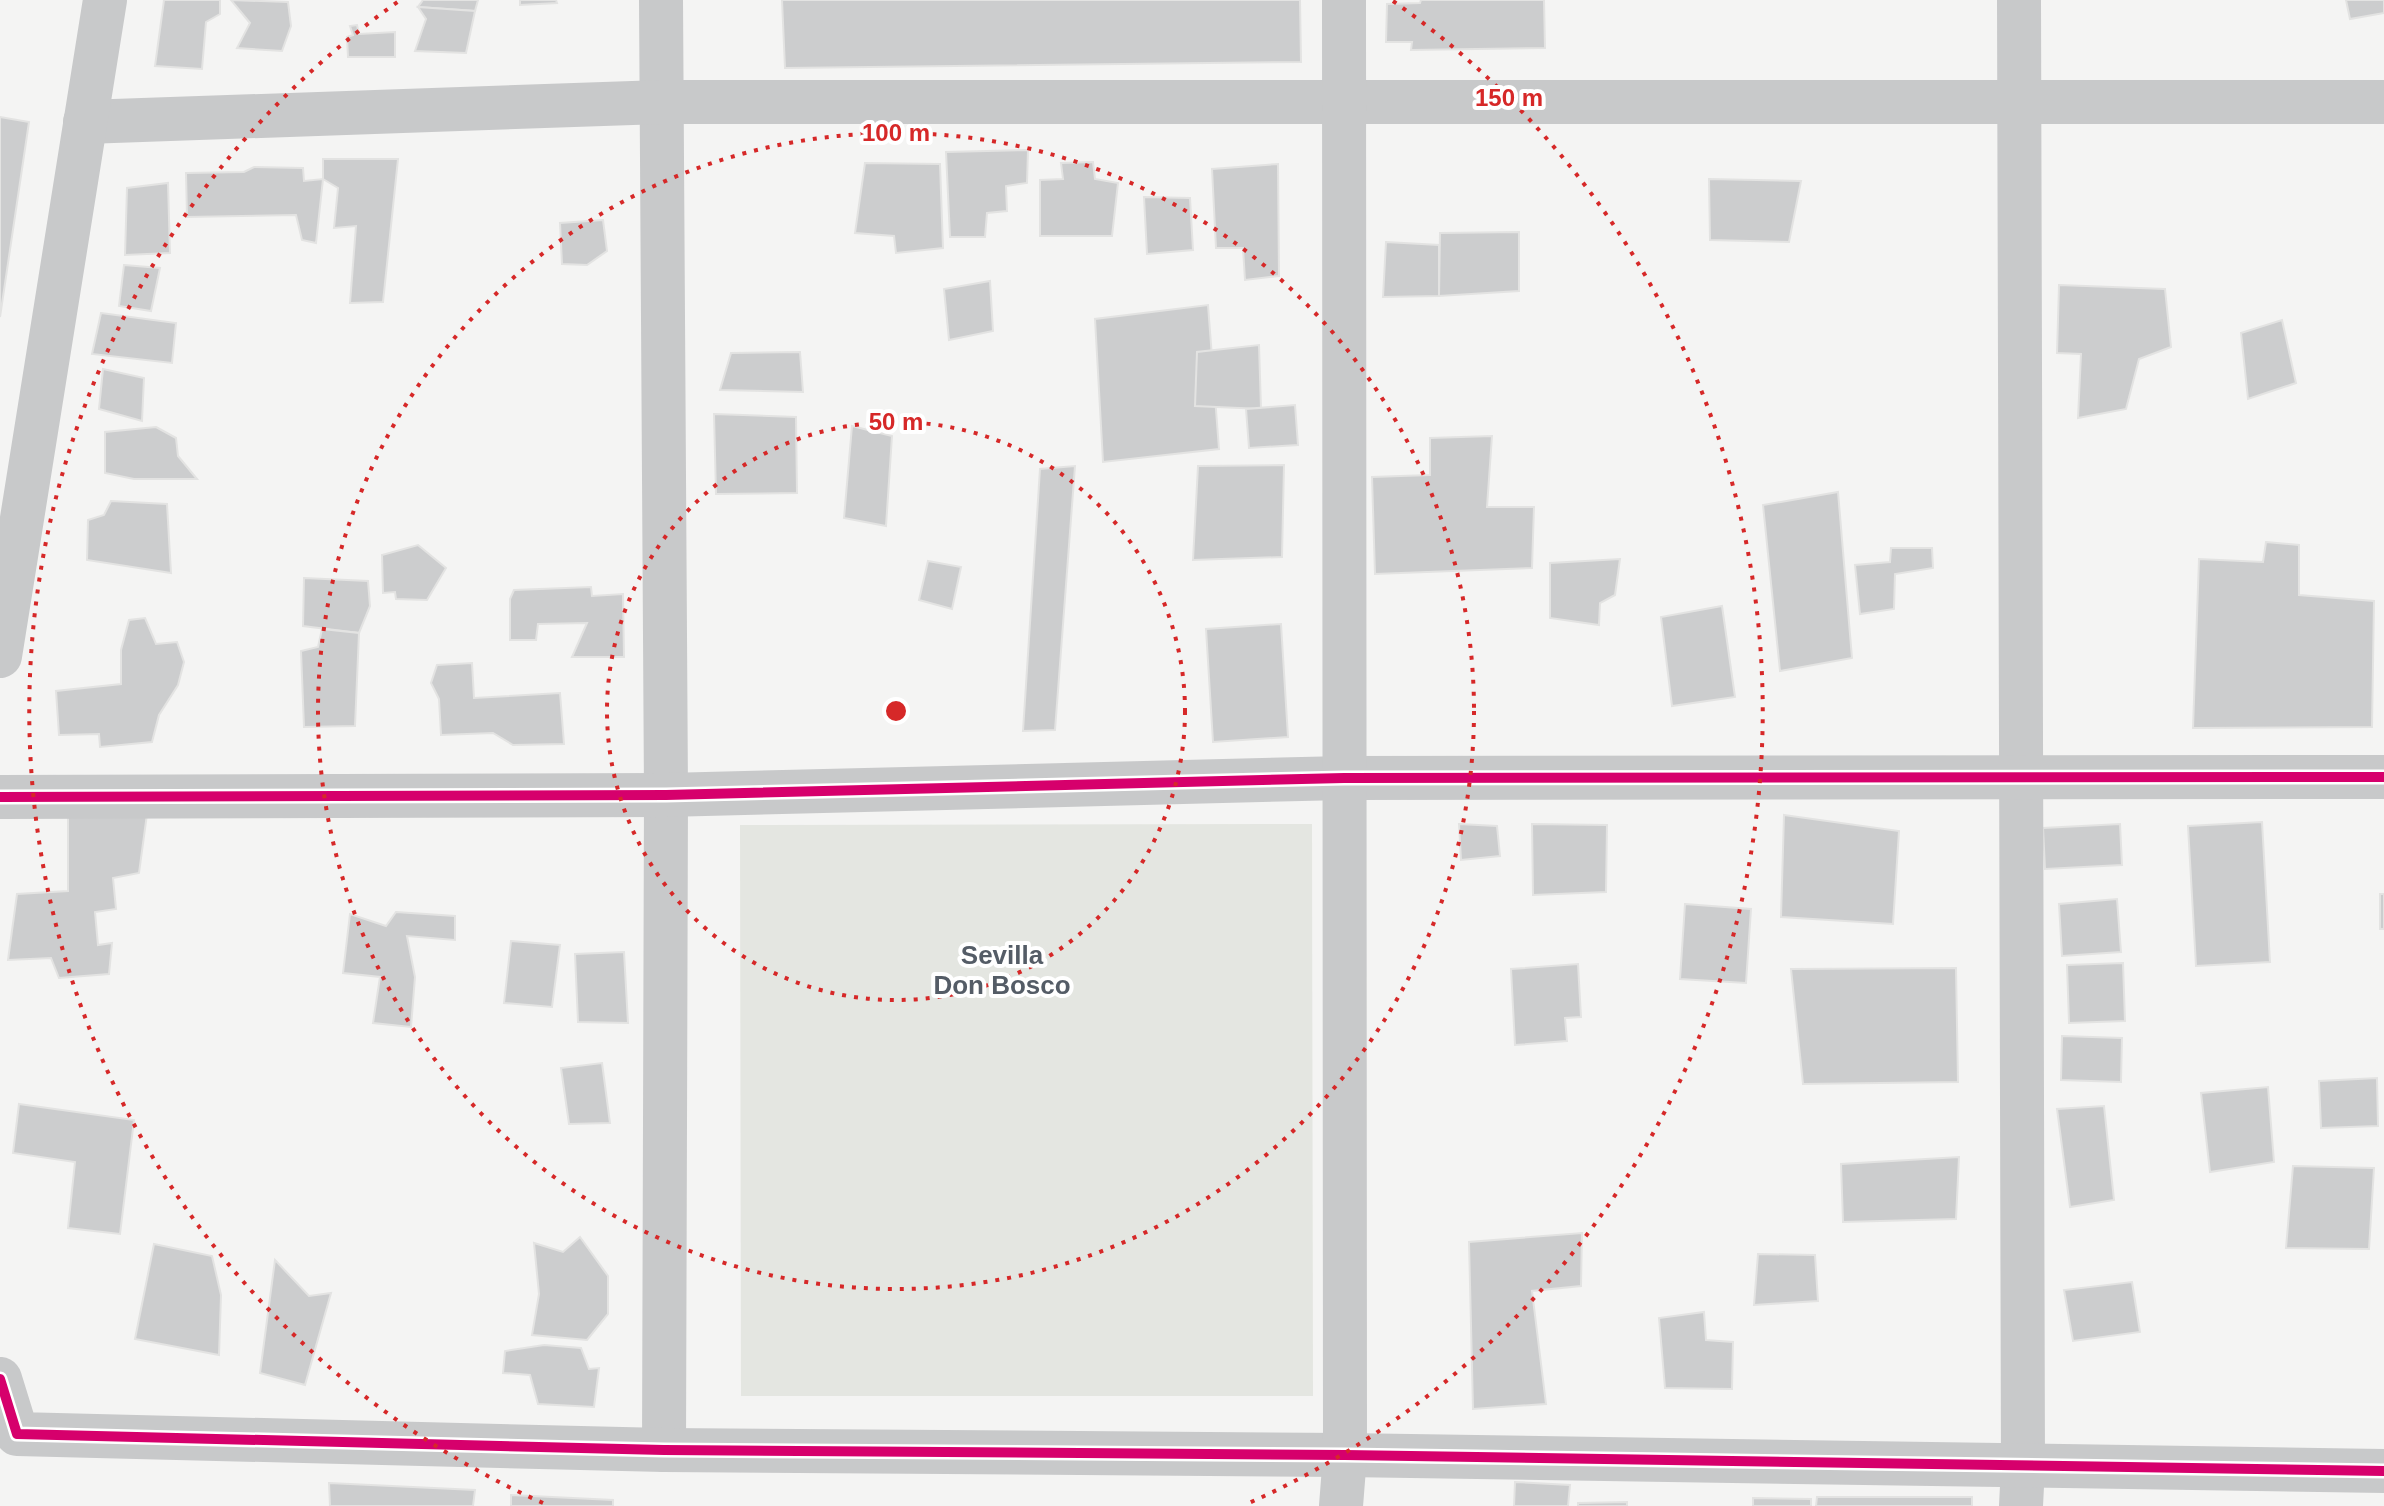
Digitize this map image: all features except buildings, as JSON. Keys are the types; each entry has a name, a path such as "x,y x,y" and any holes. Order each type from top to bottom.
{"street":[{"path":"0,656 105,0"},
{"path":"661,0 666,795 664,1450"},
{"path":"1341,1506 1345,1455 1344,0"},
{"path":"2019,0 2022,1486"},
{"path":"85,122 662,102 2384,102"},
{"path":"0,797 666,795 1344,778 2384,777"},
{"path":"0,1379 17,1434 664,1450 1345,1455 2022,1486 2384,1471"}],"shaded area":[{"path":"1312,824 1313,1396 741,1396 740,825"}],"cycle path":[{"path":"0,797 666,795 1344,778 2384,777"},
{"path":"0,1379 17,1434 664,1450 1345,1455 2384,1471"}],"district":[{"name":"Sevilla Don Bosco","path":"1002,970"}]}
